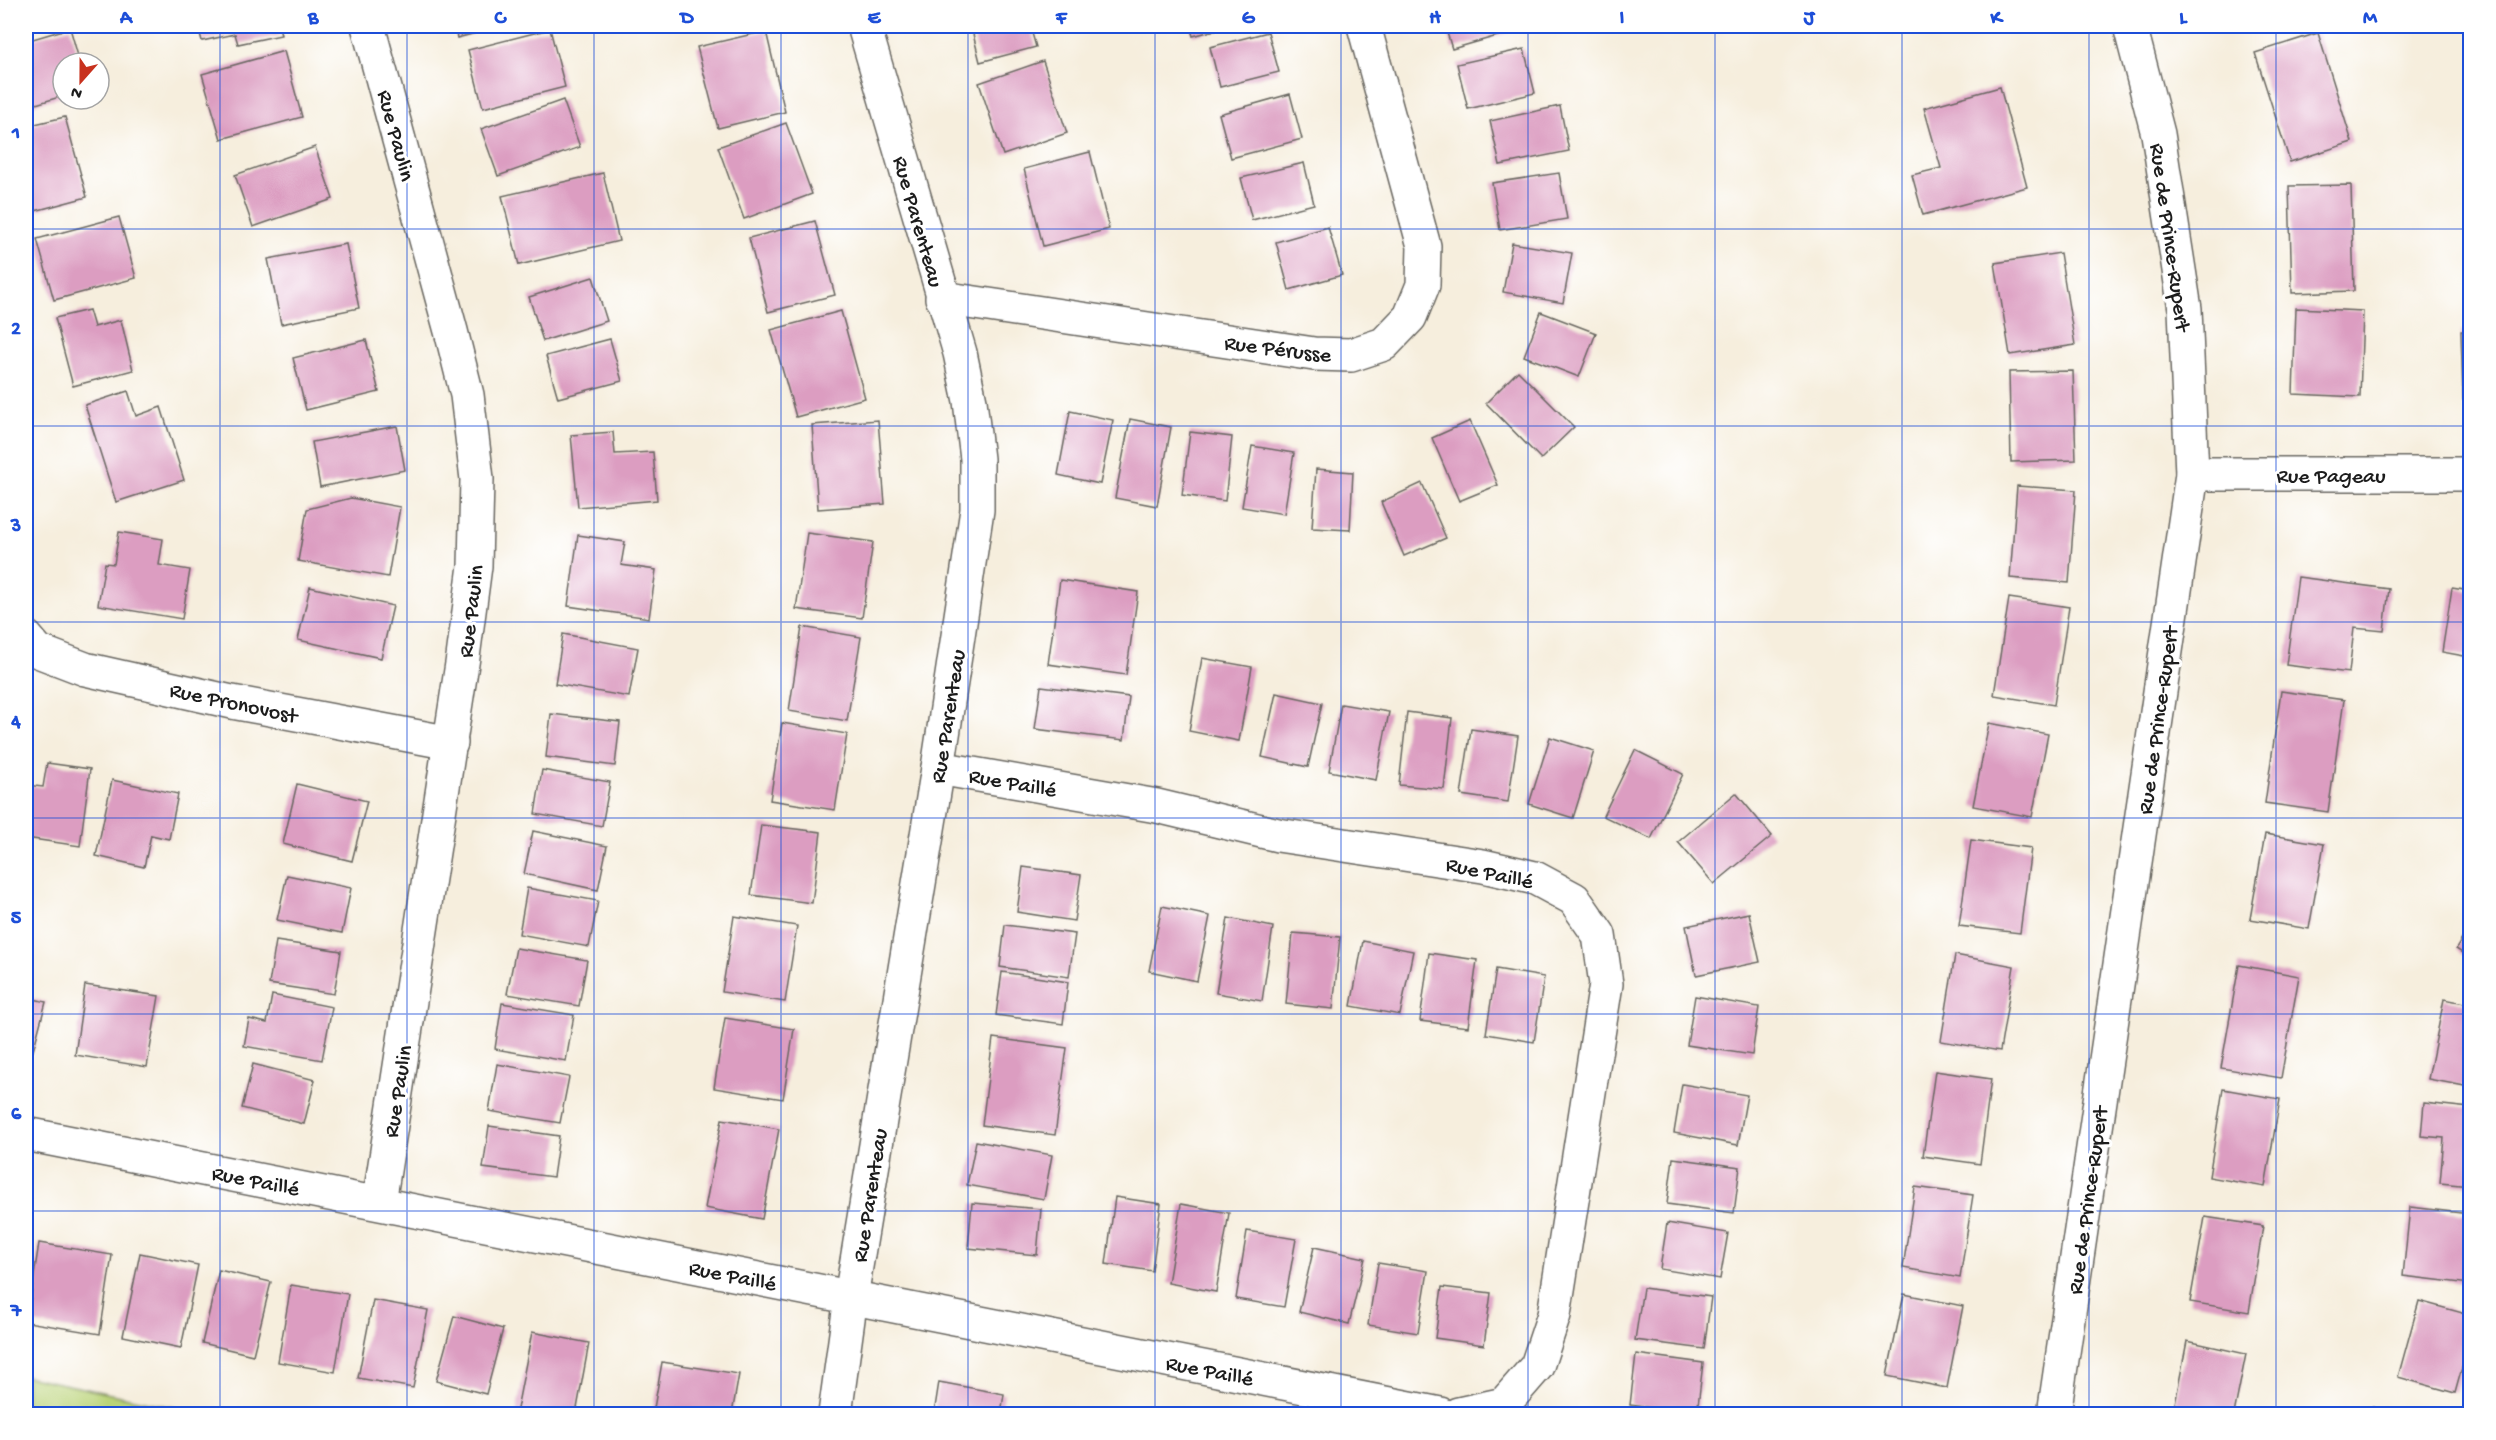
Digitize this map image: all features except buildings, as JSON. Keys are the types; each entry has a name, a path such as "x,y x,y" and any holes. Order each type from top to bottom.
{"street":[{"name":"Rue Paulin","path":"368,26 452,331 466,395 477,480 475,566 451,743 378,1203"},
{"name":"Rue Parenteau","path":"835,1414 851,1297 938,768 977,510 977,459 970,400 960,353 864,26"},
{"name":"Rue Pérusse","path":"942,298 1314,354 1352,355 1384,344 1410,317 1423,285 1424,246 1364,26"},
{"name":"Rue de Prince-Rupert","path":"2054,1414 2192,474 2185,309 2158,134 2130,26"},
{"name":"Rue Pageau","path":"2192,474 2470,474"},
{"name":"Rue Pronovost","path":"26,637 38,651 84,669 232,702 451,743"},
{"name":"Rue Paillé","path":"938,768 1157,806 1278,835 1483,866 1535,878 1574,899 1599,935 1606,984 1554,1315 1537,1366 1504,1404 1458,1414"},
{"name":"Rue Paillé","path":"26,1134 1440,1414"}],"green space":[{"path":"26,1376 205,1414 26,1414"}]}
